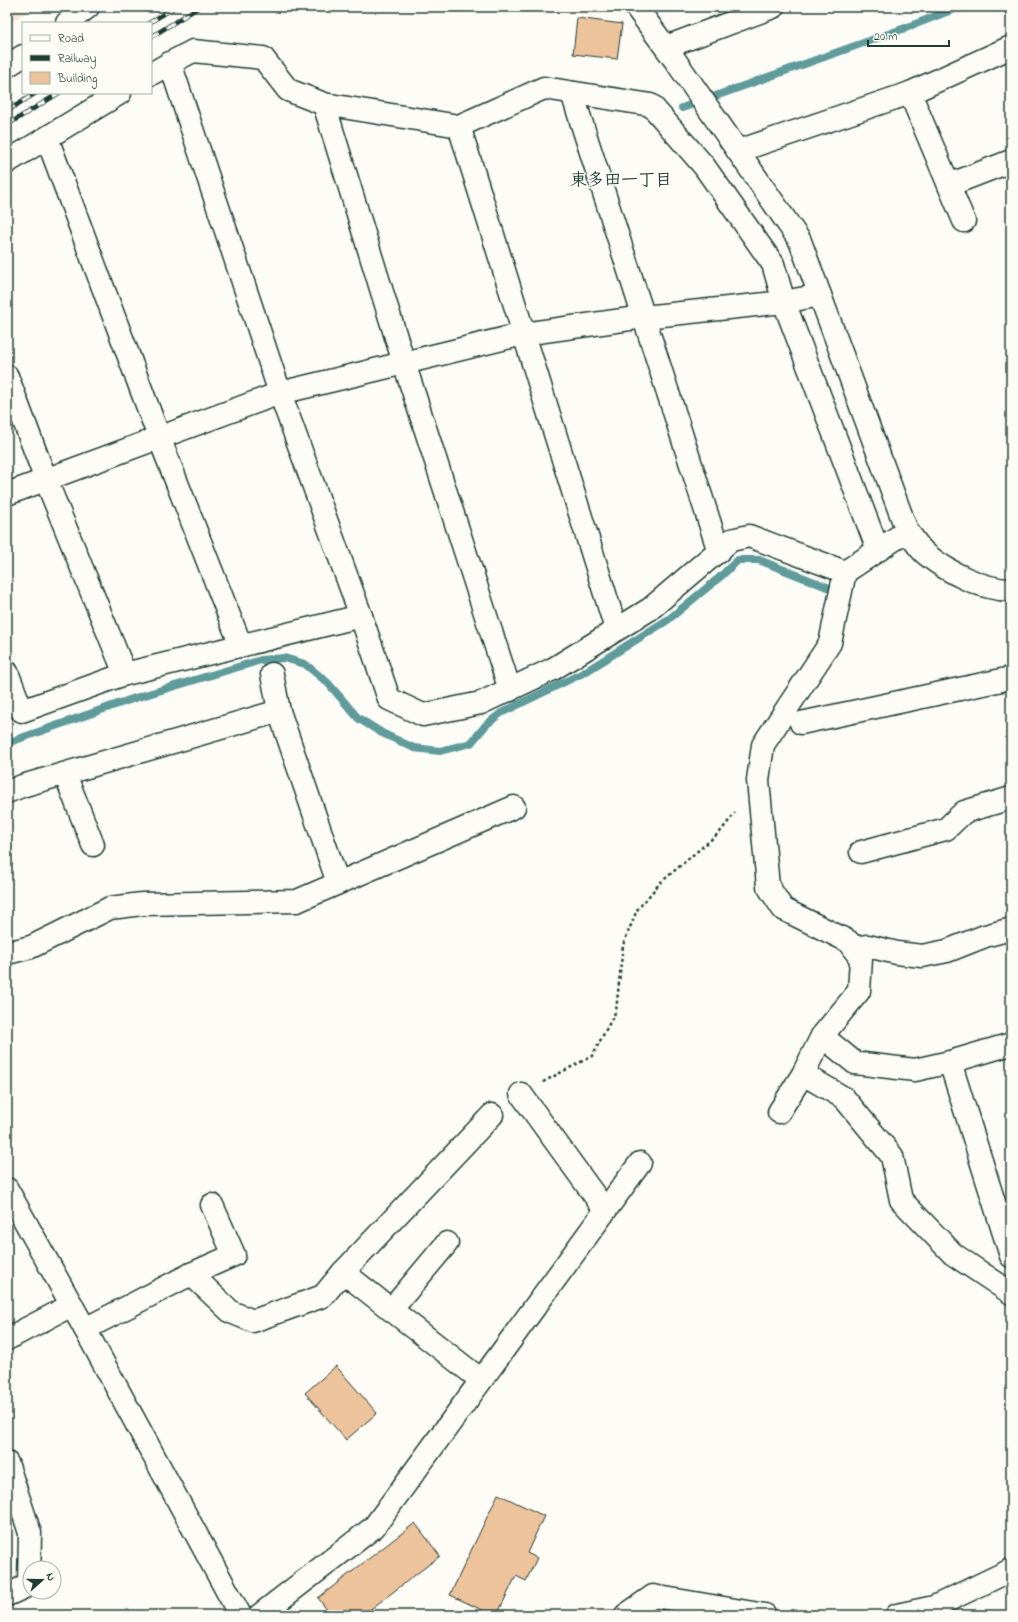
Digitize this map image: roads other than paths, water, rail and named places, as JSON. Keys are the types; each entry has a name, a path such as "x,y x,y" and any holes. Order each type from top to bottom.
{"street":[{"path":"68,22 88,7"},
{"path":"636,7 800,241 907,531 926,554 954,573 998,590 1011,590"},
{"path":"666,48 773,7"},
{"path":"738,151 910,93 1011,47"},
{"path":"152,73 193,51 263,58 288,90 324,104 459,126 544,88 651,105 704,166 773,264 784,302 878,550"},
{"path":"7,66 22,57"},
{"path":"170,63 280,393 361,616 389,699 423,714 481,703 510,690 553,669 650,609 732,540 749,536 845,572"},
{"path":"572,93 719,552"},
{"path":"910,93 964,220"},
{"path":"7,162 118,94"},
{"path":"324,104 404,362 510,690"},
{"path":"459,126 522,334 616,629"},
{"path":"47,138 159,437 241,646"},
{"path":"949,184 1011,161"},
{"path":"7,494 280,393 404,362 522,334 644,317 784,302 820,295"},
{"path":"7,376 46,480 125,674"},
{"path":"779,1112 803,1074 822,1036 859,991 861,959 848,942 783,909 768,886 758,780 763,745 830,642 845,572 907,531"},
{"path":"7,672 22,711 125,674 361,616"},
{"path":"272,674 280,711 338,883"},
{"path":"801,723 1011,678"},
{"path":"7,792 280,711"},
{"path":"65,774 93,845"},
{"path":"861,852 946,828 964,812 1011,798"},
{"path":"7,953 31,947 110,908 142,904 298,901 514,807"},
{"path":"853,948 868,946 897,953 922,956 947,951 985,936 1011,929"},
{"path":"822,1036 855,1063 915,1070 950,1062 1011,1044"},
{"path":"950,1062 1011,1256"},
{"path":"803,1074 844,1098 892,1156 901,1200 953,1254 1011,1294"},
{"path":"521,1094 605,1210"},
{"path":"191,1274 231,1312 253,1321 323,1296 343,1272 492,1115"},
{"path":"260,1615 374,1528 640,1163"},
{"path":"7,1189 72,1305 240,1615"},
{"path":"85,1329 191,1274 234,1255 212,1204"},
{"path":"391,1310 447,1243"},
{"path":"343,1272 481,1380"},
{"path":"7,1339 72,1305"},
{"path":"7,1463 30,1533 29,1585 7,1595"},
{"path":"897,1615 935,1611 1011,1570"},
{"path":"626,1615 653,1596 765,1615"}],"waterway":[{"path":"682,108 908,27 959,7"},
{"path":"7,743 135,698 261,660 284,658 305,664 328,683 358,718 382,733 414,748 440,751 471,743 486,725 501,713 585,672 669,619 720,577 738,560 759,560 832,589"}],"railway":[{"path":"151,22 175,7"},
{"path":"152,36 199,7"},
{"path":"7,111 34,94"},
{"path":"7,125 57,94"}],"district":[{"name":"東多田一丁目","path":"621,179"}]}
